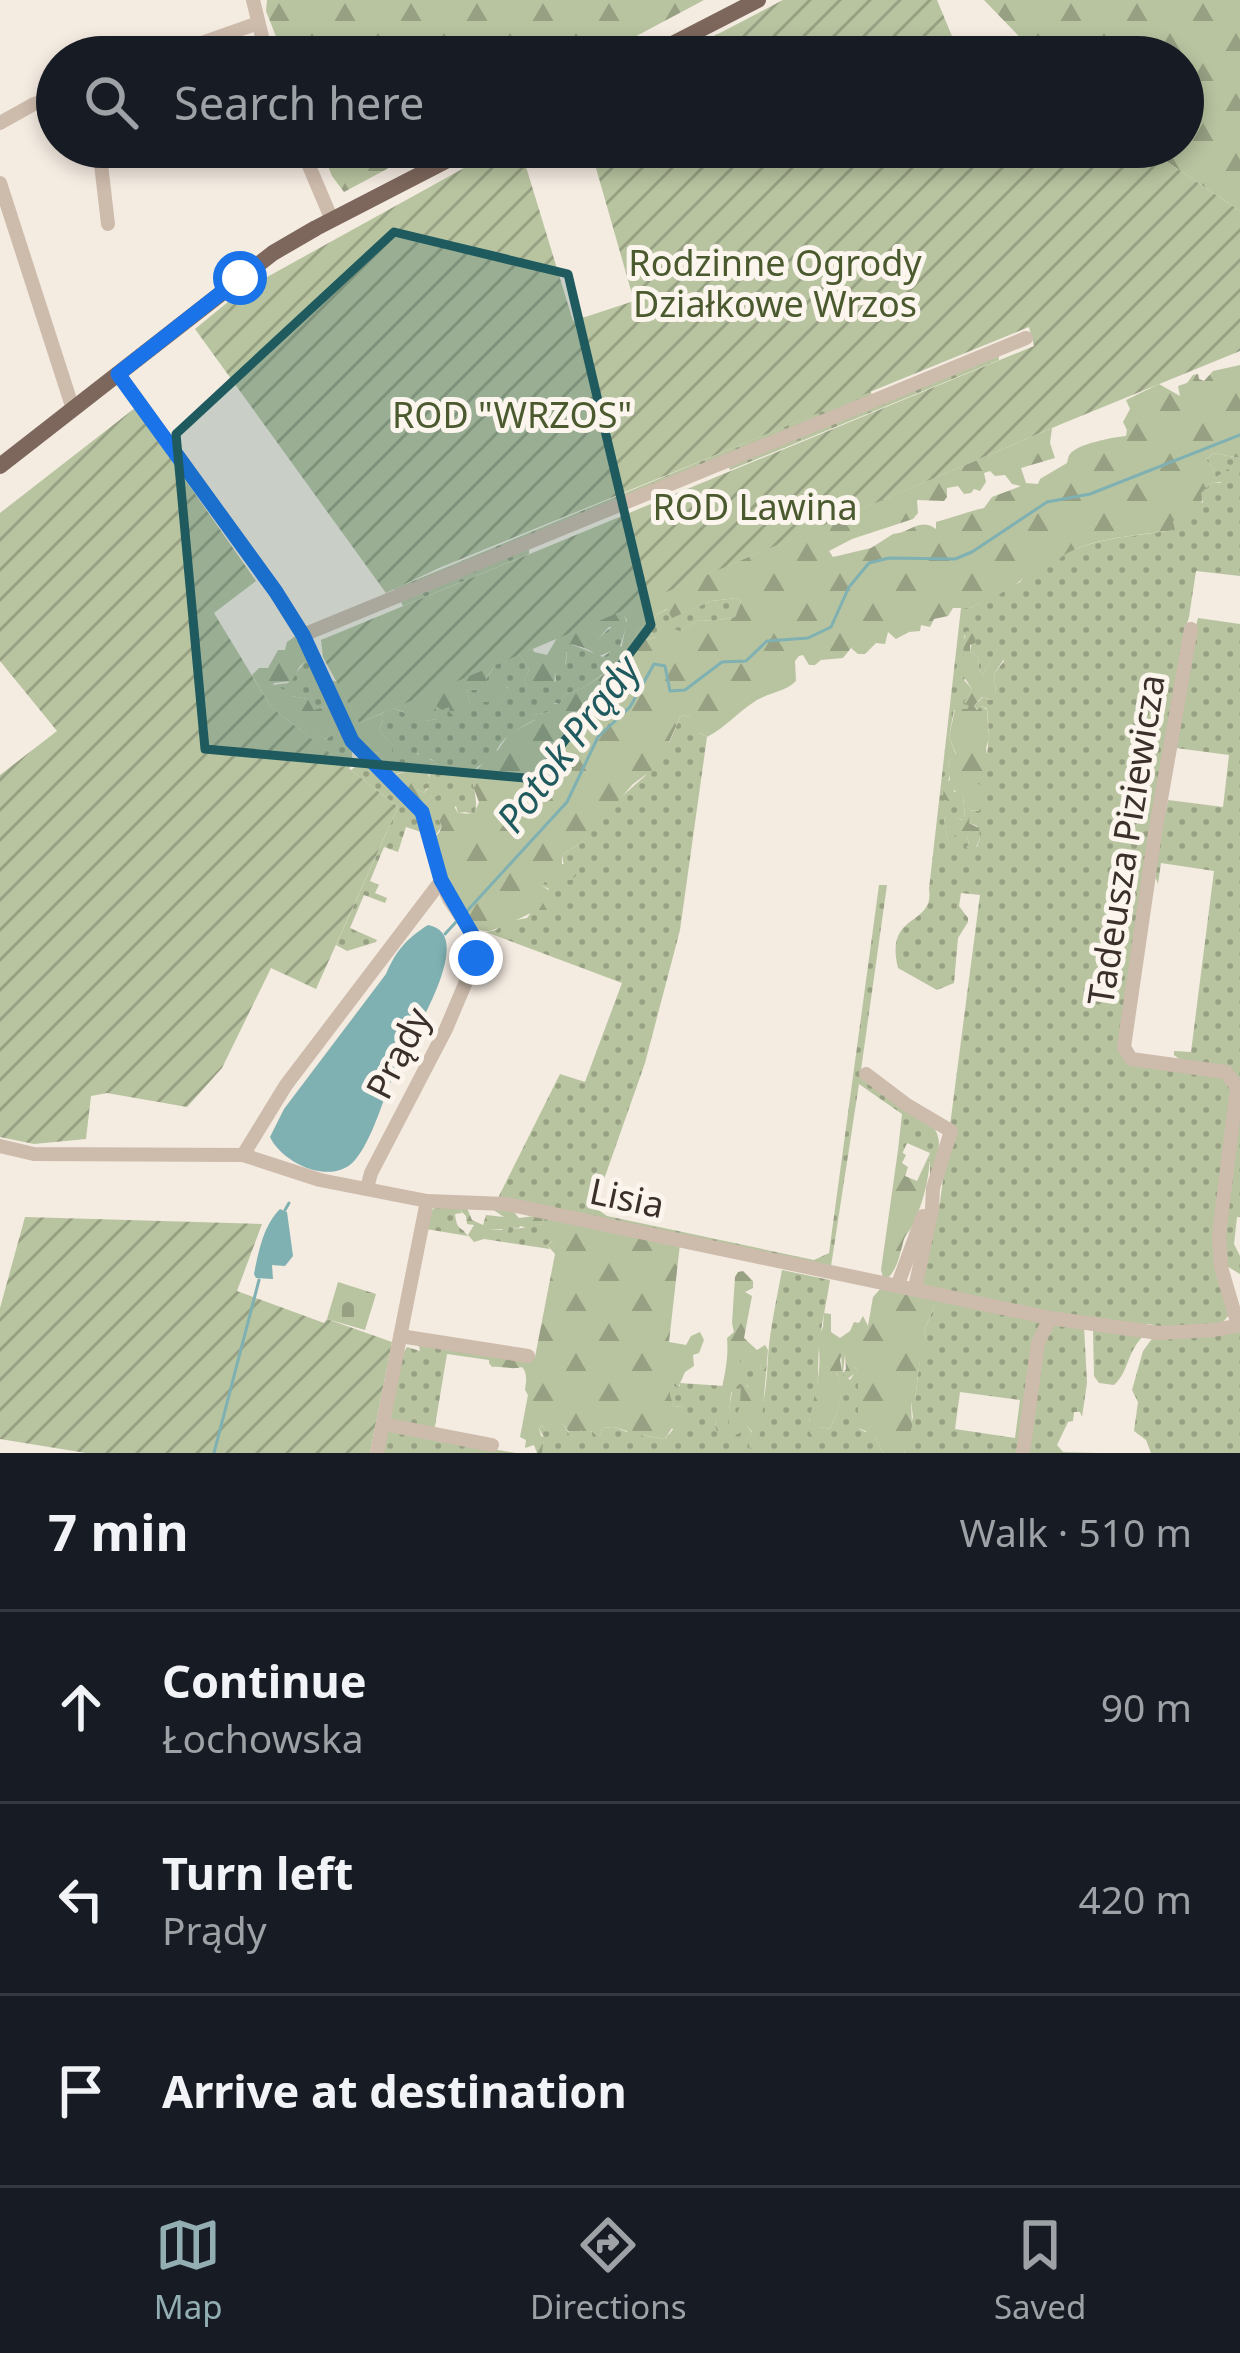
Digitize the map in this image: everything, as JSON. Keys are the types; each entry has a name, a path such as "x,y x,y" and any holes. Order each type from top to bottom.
{"main road":[{"path":"688,36 758,0"},
{"path":"0,466 256,265 432,168"}],"street":[{"path":"253,0 261,36"},
{"path":"221,36 258,23"},
{"path":"0,123 36,103"},
{"path":"101,168 108,224"},
{"path":"310,168 332,220"},
{"path":"0,183 73,409"},
{"path":"303,635 1027,338"},
{"name":"Prądy","path":"118,374 276,592 303,635 352,741 422,812 441,880 472,934 476,958 367,1188"},
{"name":"Tadeusza Piziewicza","path":"1190,629 1124,1047 1131,1059 1226,1072 1237,1087 1219,1235 1220,1267"},
{"name":"Prądy","path":"243,1155 286,1085 441,880"},
{"path":"866,1074 951,1131 907,1286"},
{"name":"Lisia","path":"0,1145 34,1154 243,1155 320,1180 427,1201 506,1204 1050,1318 1159,1333 1239,1325"},
{"path":"377,1453 427,1201"},
{"path":"1220,1267 1240,1277"},
{"path":"1220,1267 1239,1325"},
{"path":"1024,1453 1035,1358 1050,1318"},
{"path":"400,1336 528,1356"},
{"path":"383,1424 492,1445"}],"highlighted area":[{"path":"394,232 568,274 651,625 536,779 205,749 176,434"}],"green space":[{"path":"267,0 704,0 636,36 276,36"},
{"path":"783,0 937,0 952,36 714,36"},
{"path":"984,0 1240,0 1240,211 1176,168 1204,168 1204,36 1019,36"},
{"path":"329,168 389,168 344,192"},
{"path":"464,168 526,168 573,321 634,301 596,168 1176,168 1240,211 1240,351 359,723 323,657 321,640 1034,346 1029,327 386,593 195,329 240,292"},
{"path":"998,353 999,360 730,470 728,465"},
{"path":"1240,365 1240,458 1213,453 1206,460 1214,469 1213,479 1228,469 1232,474 1228,482 1213,482 1201,493 1199,509 1173,521 1175,530 1108,539 1076,549 993,597 970,608 953,608 948,616 934,619 930,627 921,625 920,631 896,639 888,632 885,644 876,643 865,654 851,648 843,658 815,665 799,656 796,681 754,702 707,737 692,728 690,717 681,715 659,765 633,784 581,843 562,855 562,864 573,864 576,876 552,887 545,882 541,885 554,894 552,906 489,931 470,925 428,843 442,826 426,813 449,798 458,813 474,814 479,802 473,785 475,772 492,762 490,755 509,734 535,720 534,715 549,712 564,695 628,658 631,653 621,650 627,620 624,615 598,639 611,651 597,657 582,647 567,647 565,668 555,672 554,688 543,687 531,694 524,679 529,670 519,654 533,649 547,655 557,638 1052,428 1055,458 1021,468 1026,483 1038,484 1067,463 1074,450 1126,436 1123,422 1130,409 1126,400 1159,384 1180,396 1178,386 1198,374 1204,381 1213,371","holes":["990,471 1021,486 992,497 984,508 936,522 936,529 920,525 871,548 833,557 829,551 913,519 918,513 917,500 944,501 947,488 958,486 964,494 980,491 986,482 984,473","737,598 741,602 735,617 699,620 680,631 662,629 657,637 639,641 636,635 667,609 672,618 711,601"]},
{"path":"870,391 872,395 394,589"},
{"path":"135,408 256,581 214,613 271,707 398,807 316,989 271,968 222,1068 187,1107 107,1093 91,1096 86,1139 34,1144 0,1137 0,775 57,731 0,661 0,513"},
{"path":"1213,453 1240,458 1240,576 1196,571 1126,1059 1225,1078 1232,1088 1216,1226 1229,1315 1222,1323 1166,1328 1118,1324 927,1287 922,1284 940,1202 980,895 961,893 959,906 968,922 958,938 954,983 937,990 898,968 896,950 903,928 929,901 961,608 970,608 1074,550 1174,530 1173,521 1203,502 1200,493 1213,482 1221,483 1212,479 1214,469 1206,460","holes":["964,635 972,642 970,651 978,657 983,675 998,646 1004,661 994,674 996,693 974,706 987,709 988,726 984,776 974,783 979,811 969,810 969,823 977,826 980,838 977,847 969,845 967,835 948,840 944,819 965,817 963,796 953,792 948,782 948,762 956,755 949,737 954,710 970,706 965,701 972,689 964,680 971,667"]},
{"path":"529,549 529,554 403,606 401,602"},
{"path":"737,598 741,602 735,617 699,620 679,632 639,641 636,635 668,609 673,617 711,601"},
{"path":"624,614 627,624 620,646 632,653 508,736 493,762 476,769 474,815 458,813 456,806 439,820 442,826 433,839 419,806 438,794 415,788 429,782 430,765 439,763 418,753 411,770 394,778 357,745 379,754 388,741 379,730 381,714 393,708 424,721 437,719 434,705 470,705 467,689 478,690 481,702 501,697 509,688 488,687 486,679 496,664 519,654 529,670 524,679 531,693 556,681 555,672 566,664 571,644 603,657 611,651 597,640"},
{"path":"1198,618 1240,624 1240,1084 1174,1055 1174,1051 1191,1052 1214,871 1161,863 1158,884 1153,871 1168,800 1223,807 1229,755 1176,748"},
{"path":"966,631 976,634 970,651 978,657 983,675 998,645 1008,653 994,674 992,700 982,697 974,706 987,710 989,738 985,776 975,782 985,791 984,805 979,811 970,810 969,823 979,828 980,838 971,851 966,847 967,836 955,835 948,841 944,819 949,814 965,817 963,796 954,790 953,798 943,799 944,783 950,780 948,762 956,754 949,737 955,709 967,709 964,702 972,689 962,674 971,667 963,654"},
{"path":"297,635 309,659 292,681 273,685 308,699 314,710 326,706 331,680 337,682 359,723 381,714 379,730 393,747 391,754 367,749 337,719 331,736 324,739 316,733 315,724 299,729 271,707 252,675 259,668 268,668 278,650 285,650"},
{"path":"310,656 327,702 314,710 308,699 273,685 288,683"},
{"path":"496,664 486,678 488,686 509,689 497,700 480,702 478,690 467,689 470,705 464,716 456,717 449,707 442,710 435,705 437,719 420,725 393,708"},
{"path":"681,715 690,717 707,737 680,930 645,1063 596,1202 607,1216 814,1260 829,1253 879,885 887,885 860,1077 934,1128 938,1153 930,1178 930,1153 907,1143 902,1154 898,1150 902,1114 859,1084 831,1266 507,1197 497,1200 560,1074 585,1082 622,983 486,932 527,918 549,889 540,885 564,866 562,855 581,843 611,806 645,776 670,741"},
{"path":"336,718 351,749 349,769 299,729 316,724 316,733 325,739 331,736"},
{"path":"432,752 430,760 439,763 430,765 430,781 417,789 424,793 430,786 437,793 440,785 446,785 446,791 422,804 394,778 411,770 403,757"},
{"path":"369,764 415,807 421,832 406,827 398,852 384,847 370,881 379,885 375,893 387,898 385,903 364,895 350,928 377,940 347,951 336,945 398,807 351,770"},
{"path":"1240,1084 1240,1217 1234,1244 1240,1274 1225,1265 1223,1246"},
{"path":"898,1150 906,1155 902,1163 908,1167 905,1176 917,1181 930,1153 930,1162 919,1209 888,1278 881,1270"},
{"path":"436,1206 459,1208 462,1213 455,1214 457,1223 468,1236 426,1229"},
{"path":"467,1208 472,1220 483,1225 486,1215 504,1217 492,1209 513,1211 519,1218 542,1215 543,1224 517,1229 510,1224 507,1235 502,1229 490,1229 484,1239 474,1242 468,1235 474,1225 467,1224 459,1209"},
{"path":"542,1215 555,1218 550,1249 484,1239 489,1229 504,1230 510,1223 516,1229 543,1224"},
{"path":"25,1217 262,1224 237,1291 392,1342 370,1453 86,1453 0,1439 0,1308"},
{"path":"555,1218 680,1244 669,1342 686,1345 700,1332 704,1340 699,1353 693,1355 694,1366 685,1372 678,1388 673,1385 670,1396 674,1406 692,1416 692,1429 677,1435 672,1428 665,1439 641,1435 637,1441 630,1425 630,1432 602,1428 599,1438 591,1431 593,1437 584,1439 582,1430 572,1438 563,1424 554,1432 549,1427 546,1432 542,1425 541,1436 548,1444 543,1442 542,1453 534,1445 525,1448 526,1440 520,1437 528,1395 525,1372 522,1367 492,1367 489,1358 535,1357 555,1254 547,1245 553,1241 548,1234"},
{"path":"782,1270 830,1280 816,1400 809,1420 817,1430 830,1429 841,1393 836,1372 842,1371 841,1353 845,1354 843,1373 850,1380 854,1366 858,1372 858,1428 875,1437 883,1453 542,1453 542,1443 547,1444 539,1428 542,1425 546,1431 549,1425 563,1424 572,1438 580,1429 583,1436 594,1431 599,1437 602,1428 627,1432 630,1424 640,1440 640,1435 665,1439 687,1413 670,1398 670,1388 680,1383 724,1386 715,1427 718,1433 728,1417 738,1352 745,1351 759,1360 761,1368 752,1387 742,1385 741,1426 752,1433 748,1441 754,1430 758,1420 764,1400"},
{"path":"743,1271 753,1281 753,1288 745,1292 752,1296 744,1338 757,1350 765,1345 768,1350 761,1431 750,1449 752,1432 747,1426 729,1434 740,1406 741,1385 751,1387 752,1377 761,1368 745,1351 738,1354 741,1382 731,1393 728,1425 722,1434 715,1427 727,1338 734,1332 735,1277"},
{"path":"338,1282 376,1294 365,1330 327,1319"},
{"path":"882,1287 953,1304 945,1309 935,1305 924,1331 904,1453 883,1453 875,1437 868,1439 866,1431 858,1428 858,1372 854,1366 854,1374 846,1380 842,1353 842,1371 836,1373 840,1401 830,1429 821,1427 812,1436 808,1429 824,1313 831,1314 831,1332 840,1338 863,1316 868,1326 873,1297"},
{"path":"935,1305 1045,1320 1020,1453 904,1453 924,1331","holes":["960,1392 1020,1400 1015,1438 955,1429"]},
{"path":"1050,1324 1084,1326 1087,1383 1082,1417 1074,1412 1057,1445 1063,1452 1099,1453 1027,1453 1036,1368"},
{"path":"1093,1329 1144,1335 1114,1385 1099,1383 1094,1376"},
{"path":"1240,1332 1240,1453 1151,1453 1146,1440 1134,1431 1138,1402 1132,1390 1143,1351 1154,1336"},
{"path":"419,1346 494,1356 489,1360 447,1354 434,1432 392,1422 389,1415 400,1358 407,1347 420,1351"},
{"path":"385,1431 516,1453 381,1453"}],"water":[{"path":"428,925 442,933 447,949 443,970 367,1142 345,1168 321,1171 296,1163 270,1137 284,1109 402,946"},
{"path":"280,1209 287,1212 293,1256 285,1266 272,1265 273,1279 256,1278 263,1239"}],"waterway":[{"name":"Potok Prądy","path":"467,911 567,802 598,737 630,707 654,664 665,666 670,691 685,690 722,662 746,661 767,641 808,638 831,627 849,587 869,563 889,558 955,559 1047,502 1090,494 1240,435"},
{"name":"Potok Prądy","path":"445,934 456,922"},
{"path":"285,1210 289,1203"},
{"name":"Potok Prądy","path":"214,1453 259,1280"}],"route":[{"path":"240,278 118,374 276,592 303,635 352,741 422,812 441,880 472,934 476,958"}],"park label":[{"name":"Rodzinne Ogrody Działkowe Wrzos","path":"775,284"},
{"name":"ROD \"WRZOS\"","path":"512,415"},
{"name":"ROD Lawina","path":"755,507"}]}
